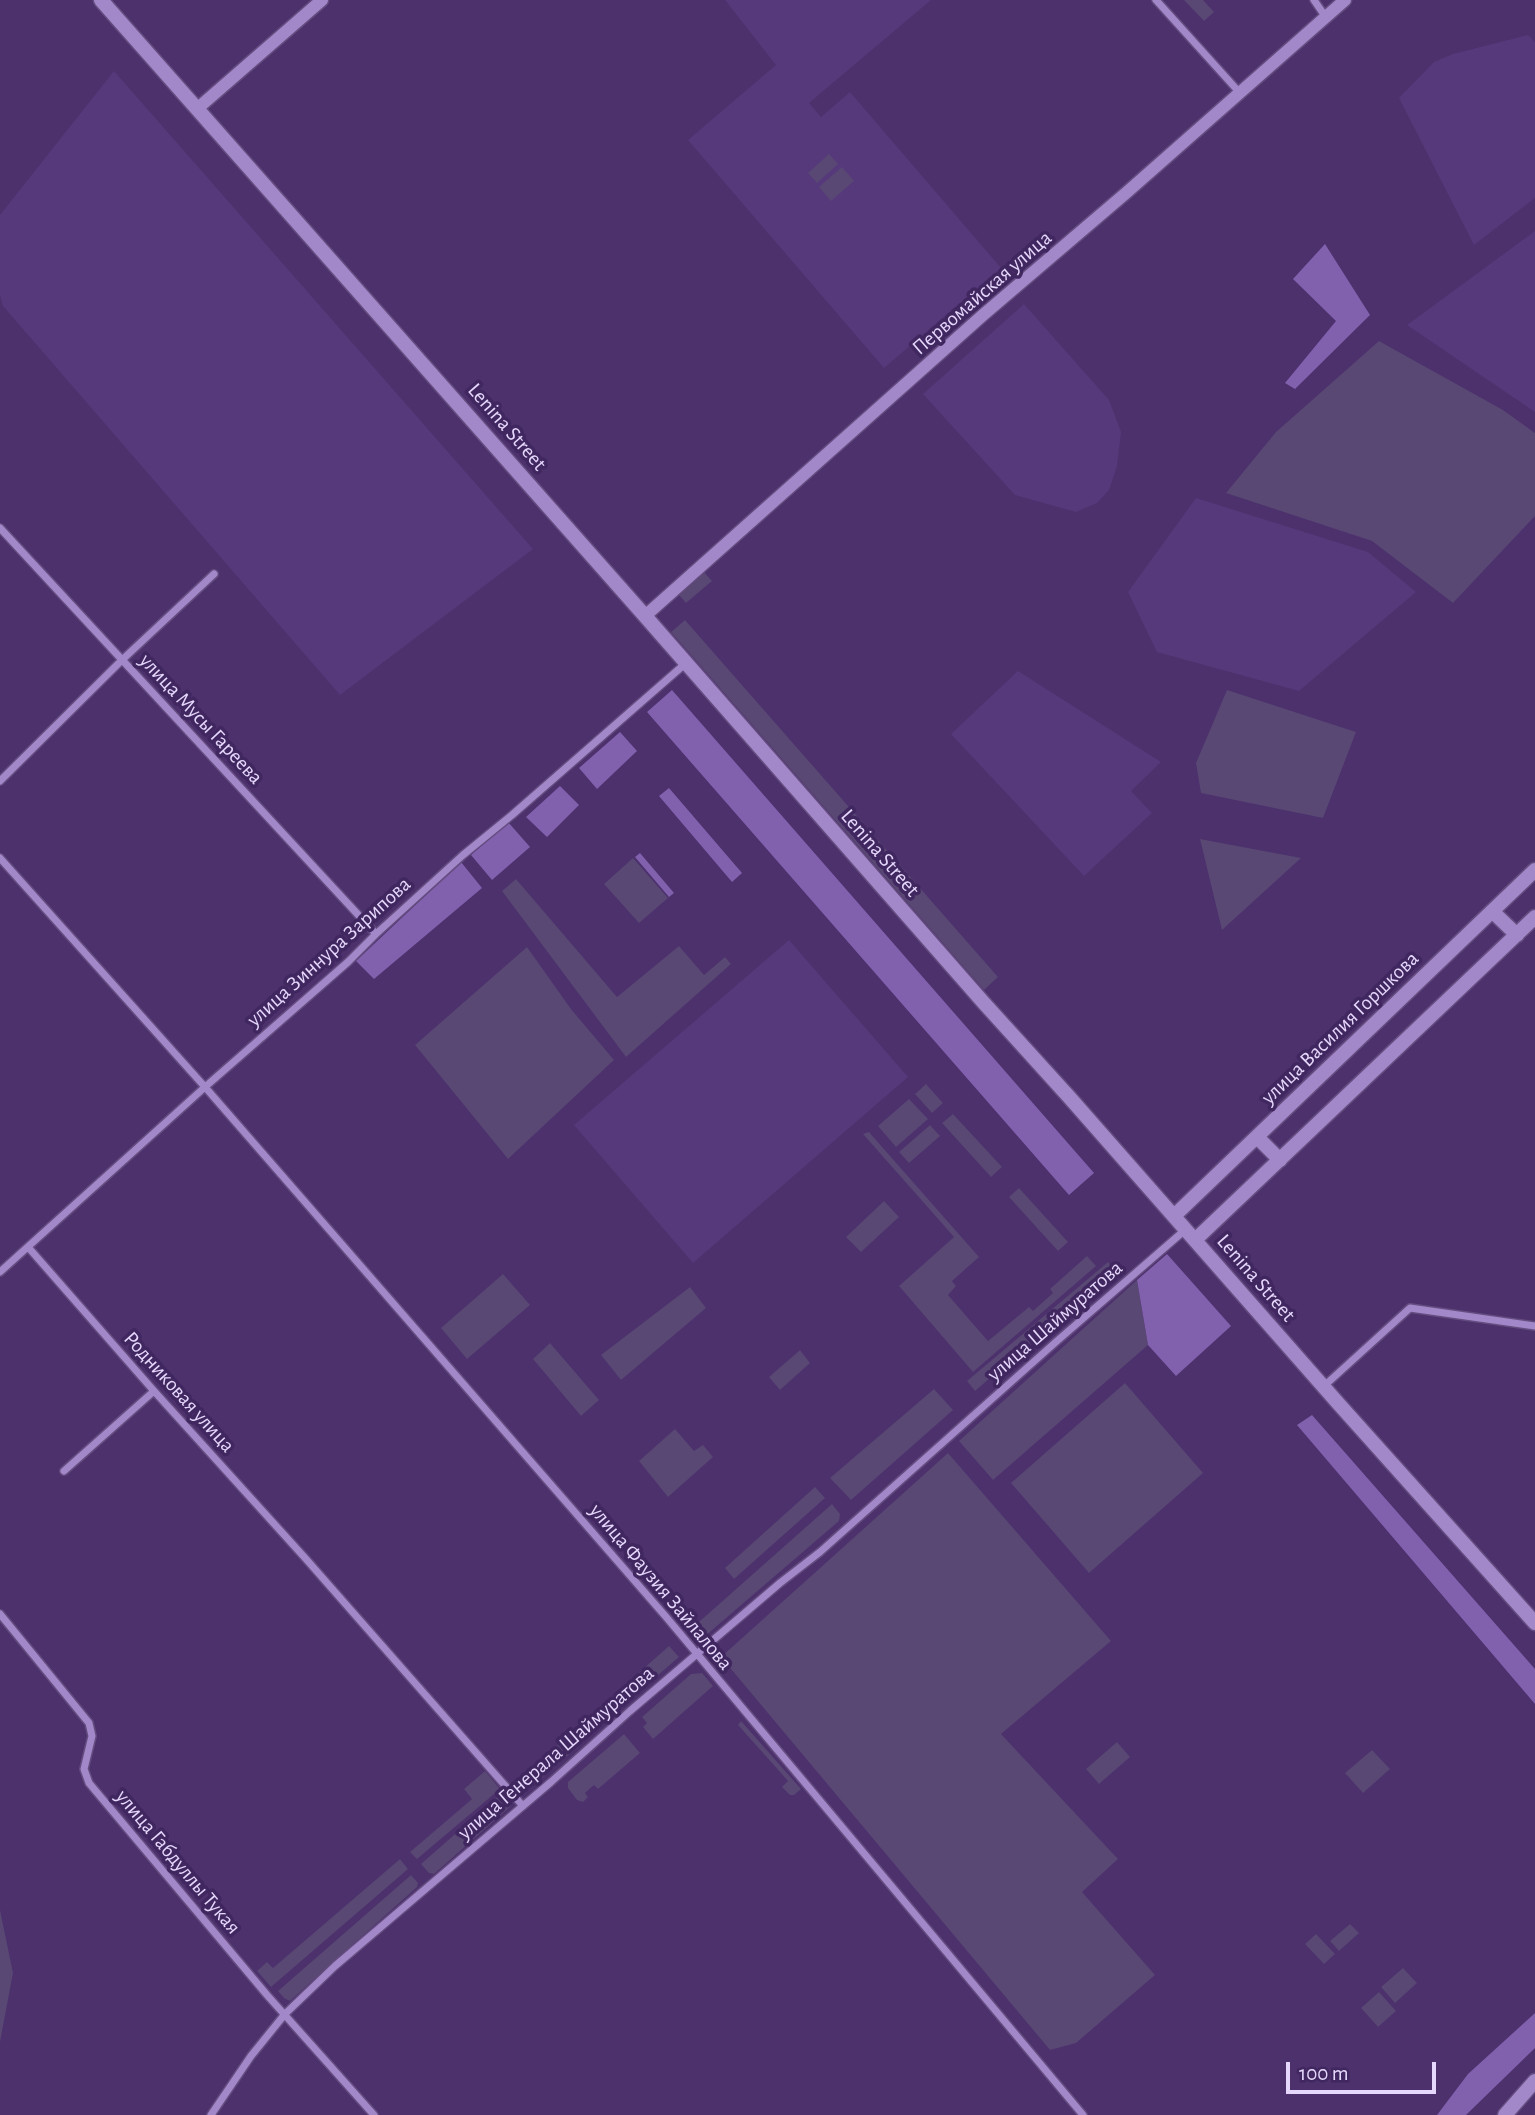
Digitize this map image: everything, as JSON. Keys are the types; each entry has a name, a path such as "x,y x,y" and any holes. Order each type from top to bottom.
{"main road":[{"name":"Lenina Street","path":"102,0 983,1002 1535,1623"},
{"name":"улица Василия Горшкова","path":"1174,1216 1535,870"},
{"path":"1492,911 1517,935"},
{"path":"1190,1235 1280,1160 1535,917"},
{"path":"1258,1138 1280,1160"},
{"path":"1505,2115 1535,2081"}],"street":[{"path":"198,108 322,0"},
{"path":"1156,0 1240,93"},
{"path":"1314,0 1325,16"},
{"name":"Первомайская улица","path":"645,616 983,315 1345,0"},
{"name":"улица Мусы Гареева","path":"0,528 376,934"},
{"path":"0,781 122,660 214,574"},
{"name":"улица Зиннура Зарипова","path":"0,1272 463,855 686,663"},
{"name":"улица Фаузия Зайлалова","path":"0,858 205,1087 667,1618 1083,2115"},
{"name":"улица Шаймуратова","path":"947,1439 1190,1235"},
{"name":"Родниковая улица","path":"28,1247 523,1807"},
{"path":"1324,1387 1410,1308 1535,1326"},
{"path":"64,1471 154,1391"},
{"name":"улица Генерала Шаймуратова","path":"211,2115 251,2056 285,2014 345,1957 523,1807 779,1583 820,1552 947,1439"},
{"name":"улица Габдуллы Тукая","path":"0,1614 89,1723 92,1736 85,1769 89,1783 374,2115"}],"shaded area":[{"path":"725,0 931,0 809,103 821,117 850,92 1001,268 884,368 688,140 776,65"},
{"path":"1184,0 1203,0 1214,12 1204,21"},
{"path":"1528,35 1535,42 1535,198 1474,245 1399,98 1434,62 1453,54"},
{"path":"114,71 533,549 340,695 3,306 0,295 0,215"},
{"path":"829,154 838,164 817,183 808,173"},
{"path":"842,167 854,181 831,201 819,187"},
{"path":"1535,231 1535,412 1407,325"},
{"path":"1325,244 1370,315 1295,389 1285,383 1336,321 1293,279"},
{"path":"1024,304 1109,400 1121,432 1117,466 1109,490 1097,503 1076,512 1015,495 923,394"},
{"path":"1379,341 1503,410 1535,433 1535,516 1453,603 1372,541 1226,493 1276,432"},
{"path":"1196,498 1368,552 1416,592 1299,691 1157,652 1128,592"},
{"path":"704,572 712,581 686,603 678,594"},
{"path":"685,620 998,977 984,990 671,632"},
{"path":"1018,671 1161,762 1131,791 1152,813 1084,876 951,734"},
{"path":"672,690 1094,1173 1069,1195 647,712"},
{"path":"1227,690 1356,732 1323,818 1201,793 1196,763"},
{"path":"620,732 637,751 597,789 579,768"},
{"path":"560,786 579,805 547,837 526,817"},
{"path":"669,788 742,873 732,882 659,796"},
{"path":"508,822 530,847 492,880 471,855"},
{"path":"1200,839 1301,858 1222,930"},
{"path":"640,853 674,893 669,897 635,857"},
{"path":"633,858 668,898 639,923 604,884"},
{"path":"461,862 482,888 374,979 356,961"},
{"path":"516,879 617,997 679,946 704,975 725,957 731,964 626,1057 502,891"},
{"path":"789,940 908,1077 693,1263 574,1125"},
{"path":"527,947 571,1009 614,1060 508,1159 415,1045"},
{"path":"926,1084 943,1103 932,1113 915,1094"},
{"path":"909,1099 928,1119 896,1147 878,1126"},
{"path":"953,1114 1002,1167 991,1177 942,1123"},
{"path":"930,1125 940,1136 909,1163 899,1152"},
{"path":"869,1132 979,1257 952,1281 956,1286 948,1295 988,1341 1029,1307 1033,1311 1053,1293 1050,1289 1087,1256 1096,1266 973,1372 899,1286 954,1237 863,1134"},
{"path":"1019,1188 1068,1242 1058,1251 1009,1197"},
{"path":"884,1201 899,1217 861,1252 846,1237"},
{"path":"1167,1254 1231,1326 1176,1376 1148,1345 1137,1280"},
{"path":"1108,1262 1115,1270 975,1391 967,1381"},
{"path":"503,1274 530,1305 467,1359 441,1328"},
{"path":"1137,1280 1148,1345 993,1480 959,1441"},
{"path":"690,1287 706,1308 621,1380 601,1355"},
{"path":"550,1343 599,1400 581,1416 533,1359"},
{"path":"800,1350 810,1363 780,1390 769,1377"},
{"path":"1125,1383 1203,1473 1089,1573 1011,1483"},
{"path":"934,1389 953,1410 851,1500 830,1478"},
{"path":"1312,1415 1535,1669 1535,1704 1297,1425"},
{"path":"675,1429 694,1451 703,1445 713,1457 668,1497 639,1461"},
{"path":"948,1453 1111,1641 1001,1734 1118,1859 1082,1892 1155,1975 1076,2043 1050,2050 721,1657"},
{"path":"815,1487 825,1498 734,1579 725,1568"},
{"path":"832,1504 840,1514 839,1521 704,1637 697,1636 691,1629"},
{"path":"669,1646 679,1657 628,1701 619,1690"},
{"path":"702,1673 713,1686 653,1739 643,1727 647,1723 642,1717 691,1674"},
{"path":"615,1694 620,1701 608,1711 610,1715 587,1735 579,1725"},
{"path":"741,1721 801,1789 794,1795 790,1795 782,1787 788,1781 738,1725"},
{"path":"571,1733 579,1741 578,1747 525,1792 520,1791 514,1784"},
{"path":"624,1734 640,1753 598,1789 594,1785 585,1793 588,1797 583,1802 577,1800 568,1788 568,1782"},
{"path":"1117,1742 1130,1757 1099,1784 1086,1769"},
{"path":"1372,1750 1390,1769 1363,1793 1345,1773"},
{"path":"485,1771 500,1789 417,1859 410,1852 472,1799 464,1789"},
{"path":"503,1792 511,1801 511,1806 434,1874 429,1873 421,1864"},
{"path":"400,1859 408,1869 271,1987 257,1971 267,1962 273,1968"},
{"path":"411,1875 418,1883 417,1887 290,2001 284,1998 278,1991"},
{"path":"0,1910 13,1973 0,2042"},
{"path":"1350,1924 1359,1933 1339,1951 1330,1941"},
{"path":"1316,1934 1335,1954 1324,1964 1305,1944"},
{"path":"1403,1968 1417,1983 1395,2003 1381,1987"},
{"path":"1379,1992 1396,2011 1378,2027 1361,2008"},
{"path":"1535,2013 1535,2048 1466,2115 1437,2115 1468,2074"}]}
